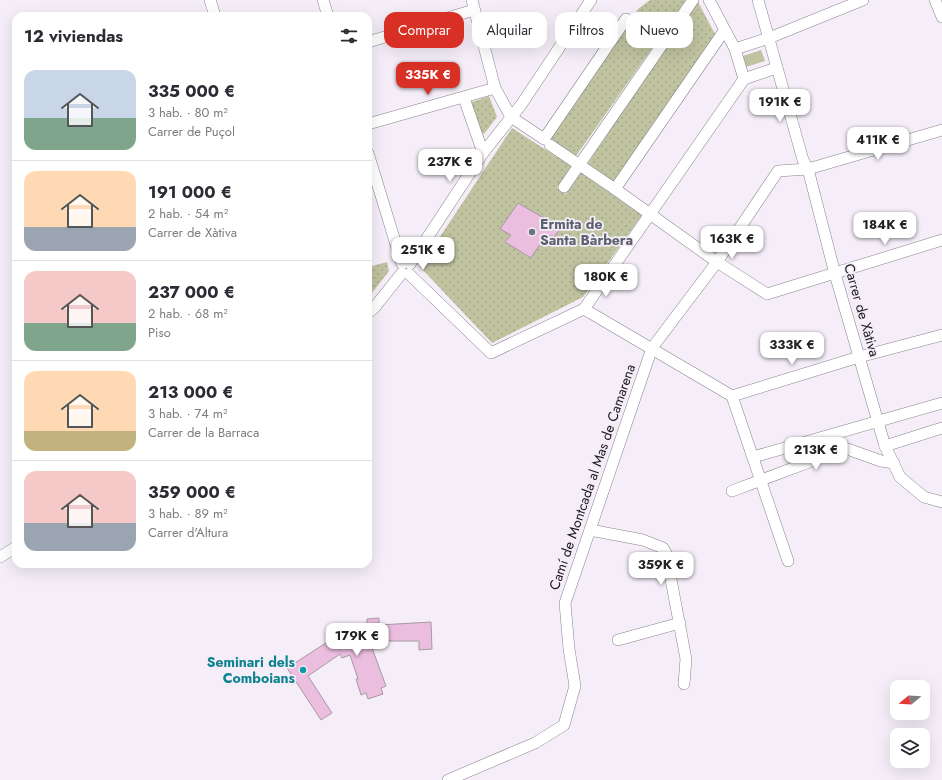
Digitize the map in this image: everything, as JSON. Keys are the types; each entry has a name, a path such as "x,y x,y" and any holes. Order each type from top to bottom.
{"street":[{"path":"210,0 214,12"},
{"path":"323,0 327,12"},
{"path":"372,310 406,269 483,153 525,98 591,0"},
{"path":"564,187 693,0"},
{"path":"710,0 724,31 735,49 744,79"},
{"name":"Carrer de Xàtiva","path":"758,0 803,160 808,169 835,274 885,446 900,477 924,497 942,502"},
{"path":"735,49 769,38 863,0"},
{"path":"935,0 942,17"},
{"path":"372,41 473,5 495,88 510,117 544,139 626,19"},
{"path":"615,189 724,31"},
{"path":"372,165 406,269 491,353 584,309 744,79 776,68"},
{"path":"372,123 495,88"},
{"path":"464,98 483,153"},
{"path":"808,169 942,130"},
{"path":"550,145 615,189 717,262 767,294 942,240"},
{"name":"Camí de Montcada al Mas de Camarena","path":"448,780 536,743 564,725 575,686 569,649 565,603 652,348 717,262 778,170 808,169"},
{"path":"584,309 732,396 788,561"},
{"path":"732,396 859,357 942,335"},
{"path":"753,457 942,403"},
{"path":"885,446 942,428"},
{"path":"732,491 812,461 839,446 881,461 894,463"},
{"path":"590,530 643,540 662,548 666,553 686,659 684,684"},
{"path":"0,557 12,550"},
{"path":"618,640 680,623"}],"green space":[{"path":"650,0 686,0 678,12 636,12"},
{"path":"697,0 715,34 614,183 587,165 665,48 693,48 693,12 689,12"},
{"path":"626,26 626,48 652,48 576,156 548,138 611,48 618,48 618,38"},
{"path":"761,50 765,61 746,67 743,56"},
{"path":"489,96 497,117 484,134 478,129 469,103"},
{"path":"512,128 571,166 557,188 566,194 581,173 642,215 583,297 492,343 420,267"},
{"path":"387,262 389,271 372,293 372,266"}],"building":[{"name":"Ermita de Santa Bàrbera","path":"518,203 561,228 554,237 546,235 531,258 505,242 511,235 500,229"},
{"name":"Seminari dels Comboians","path":"379,618 379,625 431,622 432,649 419,650 419,641 380,641 380,646 372,648 386,686 381,688 383,694 368,699 366,693 361,695 356,679 358,679 350,655 342,658 340,654 308,676 332,713 321,720 287,668 329,641 326,635 336,629 340,635 355,628 367,625 367,619"}],"place":[{"name":"Ermita de Santa Bàrbera","path":"532,232"},
{"name":"Seminari dels Comboians","path":"303,670"}]}
